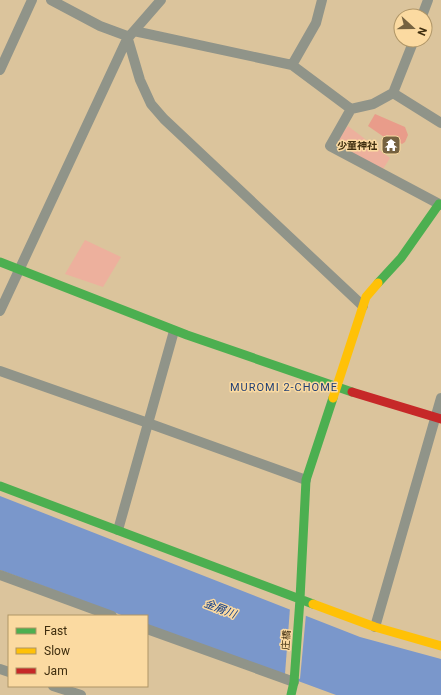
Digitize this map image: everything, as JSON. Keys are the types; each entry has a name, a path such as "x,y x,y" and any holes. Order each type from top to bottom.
{"street":[{"path":"0,70 32,0"},
{"path":"50,0 100,26 126,36 130,35 292,65 351,109"},
{"path":"0,311 130,35 161,0"},
{"path":"292,65 316,23 322,0"},
{"path":"130,35 140,80 151,104 164,119 363,306"},
{"path":"411,48 394,93 373,104 351,109 330,146 440,202"},
{"path":"394,93 441,123"},
{"name":"庄橋","path":"291,695 294,682 300,599 306,480 366,297 401,258 440,202"},
{"path":"0,262 174,331 336,388 438,418"},
{"path":"118,530 174,331"},
{"path":"0,371 306,480"},
{"path":"375,627 438,418 441,398"},
{"path":"0,486 375,627 441,646"},
{"path":"0,574 108,615"},
{"path":"148,629 294,682"},
{"path":"57,687 78,692"}],"shaded area":[{"path":"375,114 405,127 408,135 405,142 402,144 387,135 384,137 368,126"},
{"path":"348,126 390,158 383,169 342,149 339,138"},
{"path":"85,240 121,257 103,287 65,274"}],"water":[{"name":"金屑川","path":"0,496 360,637 441,659 441,695 336,695 148,625 148,615 121,615 0,570"}],"pier":[{"path":"290,608 306,614 300,679 285,674"}],"traffic: fast":[{"path":"378,283 401,258 439,204"},
{"path":"0,262 187,335 352,392"},
{"path":"291,695 294,682 300,599 306,480 333,398"},
{"path":"0,486 313,604"}],"traffic: slow":[{"path":"333,398 366,297 378,283"},
{"path":"313,604 375,627 441,646"}],"traffic: jam":[{"path":"352,392 441,419"}],"place":[{"name":"少童神社","path":"391,145"}],"district":[{"name":"MUROMI 2-CHOME","path":"284,387"}]}
